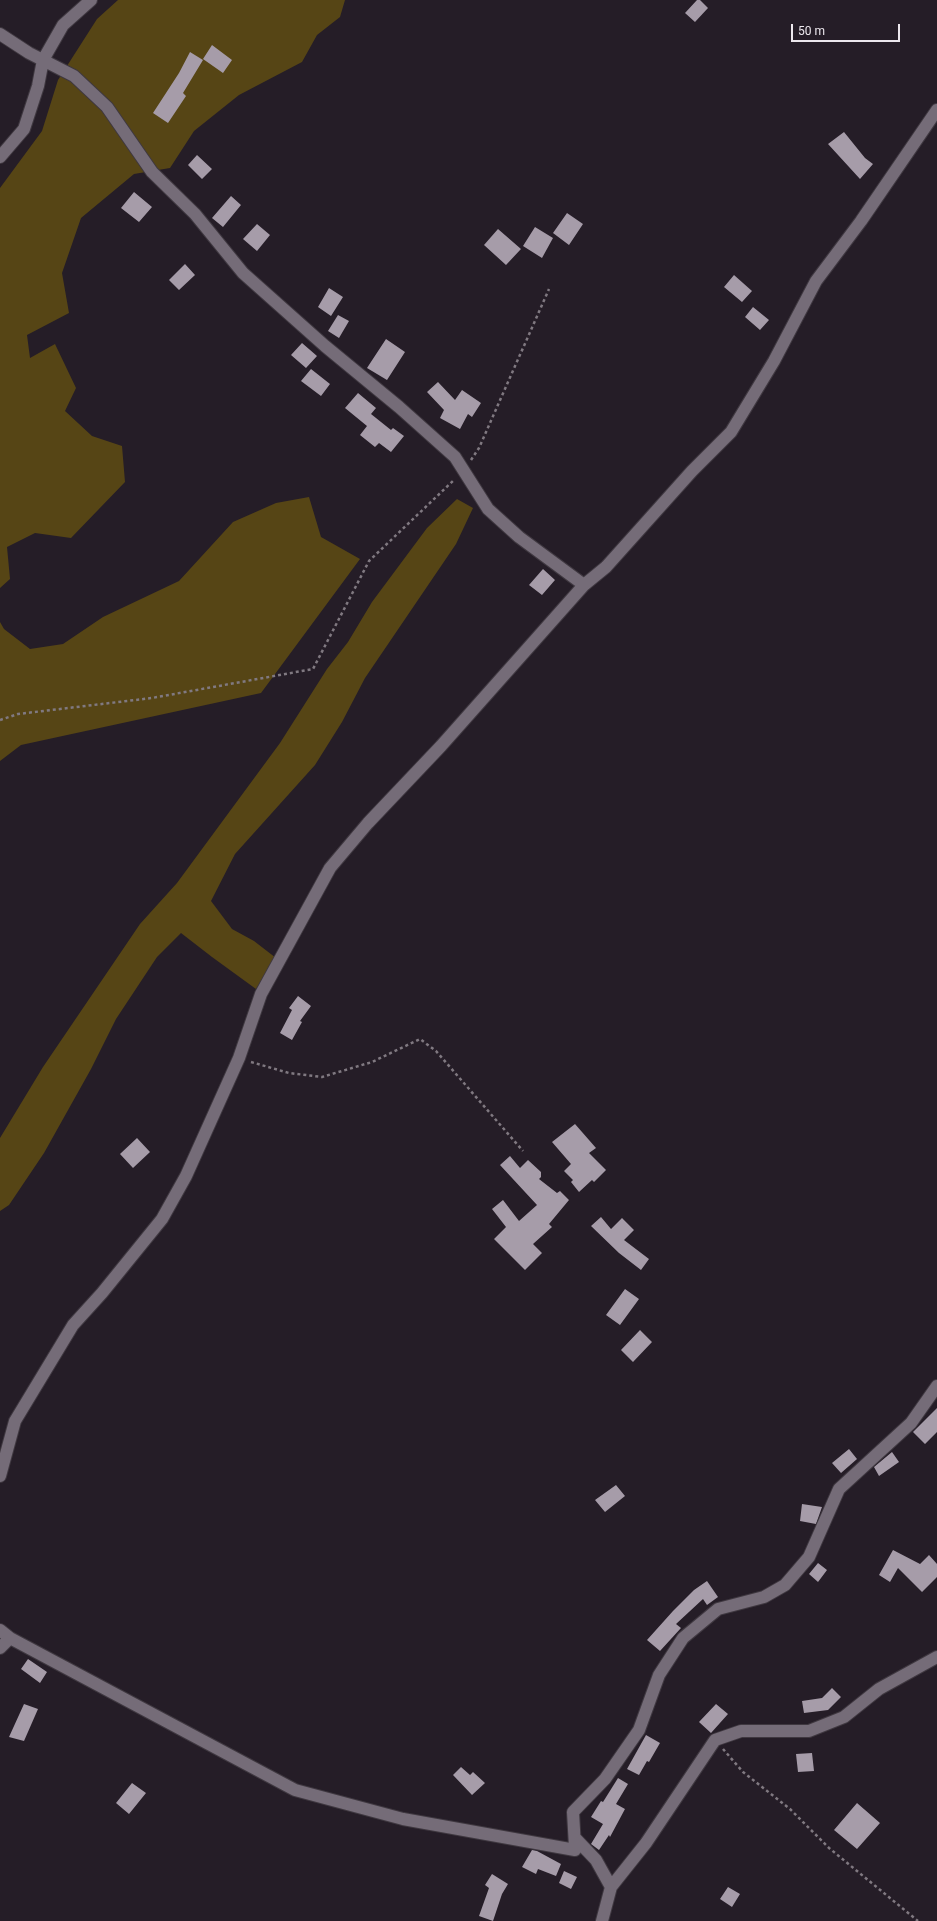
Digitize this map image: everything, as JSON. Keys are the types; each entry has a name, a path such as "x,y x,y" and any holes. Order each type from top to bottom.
{"street":[{"path":"0,157 24,129 38,86 43,60 63,25 91,0"},
{"path":"0,34 29,53 74,76 107,108 152,172 195,214 243,273 325,346 455,457 488,509 519,537 584,585"},
{"path":"0,1476 14,1421 73,1325 102,1293 162,1219 186,1176 239,1058 261,994 330,868 368,823 441,746 584,585 606,567 692,471 731,432 774,361 816,282 861,221 937,110"},
{"path":"575,1850 573,1812 606,1780 639,1730 659,1675 683,1638 718,1609 764,1597 785,1585 809,1557 839,1489 911,1424 937,1386"},
{"path":"0,1630 10,1638 295,1790 404,1819 575,1850"},
{"path":"0,1648 10,1638"},
{"path":"602,1921 611,1887 646,1843 715,1740 740,1731 809,1731 844,1717 879,1689 937,1658"},
{"path":"575,1850 576,1839 596,1860 611,1887"}],"path":[{"path":"0,720 18,714 152,698 313,669 369,561 464,471 479,448 550,289"},
{"path":"239,1058 289,1073 322,1077 372,1062 420,1039 436,1050 523,1151"},
{"path":"715,1740 743,1772 790,1810 829,1848 918,1921"}],"shaded area":[{"path":"118,0 345,0 340,17 317,35 302,62 239,95 194,131 170,168 134,174 81,218 62,273 69,313 27,335 30,358 55,344 76,388 65,411 92,436 122,446 125,482 71,538 35,533 7,547 10,579 0,588 0,188 42,131 58,80 97,19"},
{"path":"309,497 321,537 360,559 261,693 21,745 0,761 0,622 4,629 30,649 63,644 103,617 179,581 233,522 276,503"},
{"path":"457,499 473,508 456,544 365,678 342,722 315,765 235,854 211,901 232,929 254,941 276,958 256,989 181,933 157,957 116,1019 91,1069 44,1153 9,1205 0,1211 0,1138 43,1067 140,924 177,883 280,743 327,669 348,642 372,602 427,528"}],"building":[{"path":"697,0 700,0 708,8 695,22 685,13"},
{"path":"212,45 232,60 223,73 203,59"},
{"path":"190,52 203,60 183,93 186,96 168,123 153,113 179,73"},
{"path":"844,132 865,158 873,164 860,179 828,144"},
{"path":"197,155 212,169 202,179 188,165"},
{"path":"134,192 152,207 139,222 121,208"},
{"path":"231,196 241,205 223,227 212,218"},
{"path":"567,213 583,224 569,245 553,233"},
{"path":"257,224 270,235 257,251 243,239"},
{"path":"535,227 553,238 542,258 523,246"},
{"path":"498,229 521,249 506,265 484,245"},
{"path":"185,264 195,275 179,290 169,280"},
{"path":"734,275 752,291 742,302 724,287"},
{"path":"329,288 343,297 331,316 318,307"},
{"path":"753,307 769,320 760,330 745,317"},
{"path":"338,315 349,321 339,338 328,331"},
{"path":"386,339 405,352 387,380 367,368"},
{"path":"302,343 317,356 306,368 291,355"},
{"path":"311,369 330,384 321,396 301,381"},
{"path":"438,382 455,400 462,390 481,403 472,417 468,414 460,429 440,418 444,410 427,392"},
{"path":"358,393 376,408 371,414 391,430 393,428 404,436 391,452 379,443 375,447 360,435 367,426 345,408"},
{"path":"543,569 555,580 542,595 529,585"},
{"path":"298,996 311,1006 300,1021 302,1022 292,1040 280,1033 292,1010 289,1008"},
{"path":"575,1124 596,1148 589,1153 606,1170 594,1182 592,1180 579,1192 571,1182 573,1180 564,1171 571,1164 552,1142"},
{"path":"137,1138 150,1152 133,1168 120,1154"},
{"path":"510,1156 520,1168 528,1160 541,1172 541,1177 539,1179 557,1193 560,1191 569,1200 549,1224 552,1227 533,1244 542,1253 525,1270 494,1239 506,1227 492,1209 503,1200 519,1221 537,1205 500,1165"},
{"path":"601,1217 611,1229 622,1218 634,1230 624,1240 649,1259 641,1270 619,1253 591,1226"},
{"path":"625,1289 639,1299 620,1325 606,1315"},
{"path":"640,1330 652,1342 633,1362 621,1350"},
{"path":"937,1408 937,1432 925,1444 913,1432"},
{"path":"849,1449 857,1459 841,1473 832,1463"},
{"path":"892,1452 899,1462 879,1476 874,1467"},
{"path":"616,1485 625,1496 605,1512 595,1500"},
{"path":"802,1504 822,1507 816,1524 800,1521"},
{"path":"893,1550 920,1564 929,1555 937,1564 937,1577 922,1592 898,1568 890,1582 879,1575"},
{"path":"818,1563 827,1570 818,1582 809,1574"},
{"path":"707,1581 718,1597 707,1605 703,1599 676,1624 681,1628 660,1651 647,1640 694,1590"},
{"path":"28,1659 47,1672 40,1683 21,1669"},
{"path":"832,1688 841,1697 828,1710 804,1713 802,1701 822,1698"},
{"path":"24,1704 38,1709 24,1741 9,1737"},
{"path":"716,1704 728,1714 711,1733 699,1722"},
{"path":"646,1735 660,1743 649,1762 647,1761 639,1775 627,1769"},
{"path":"812,1753 814,1771 798,1772 796,1754"},
{"path":"461,1767 470,1775 473,1772 485,1783 472,1795 453,1775"},
{"path":"618,1778 628,1784 616,1804 625,1809 610,1837 609,1835 599,1850 591,1844 603,1824 591,1817 601,1801 603,1802"},
{"path":"132,1783 146,1793 129,1814 116,1803"},
{"path":"857,1803 880,1823 857,1849 834,1830"},
{"path":"532,1850 537,1851 561,1864 556,1876 538,1869 536,1874 522,1867"},
{"path":"564,1871 577,1877 571,1889 559,1883"},
{"path":"492,1874 508,1884 502,1894 493,1921 479,1916 489,1888 485,1885"},
{"path":"728,1887 740,1894 732,1907 720,1899"}]}
